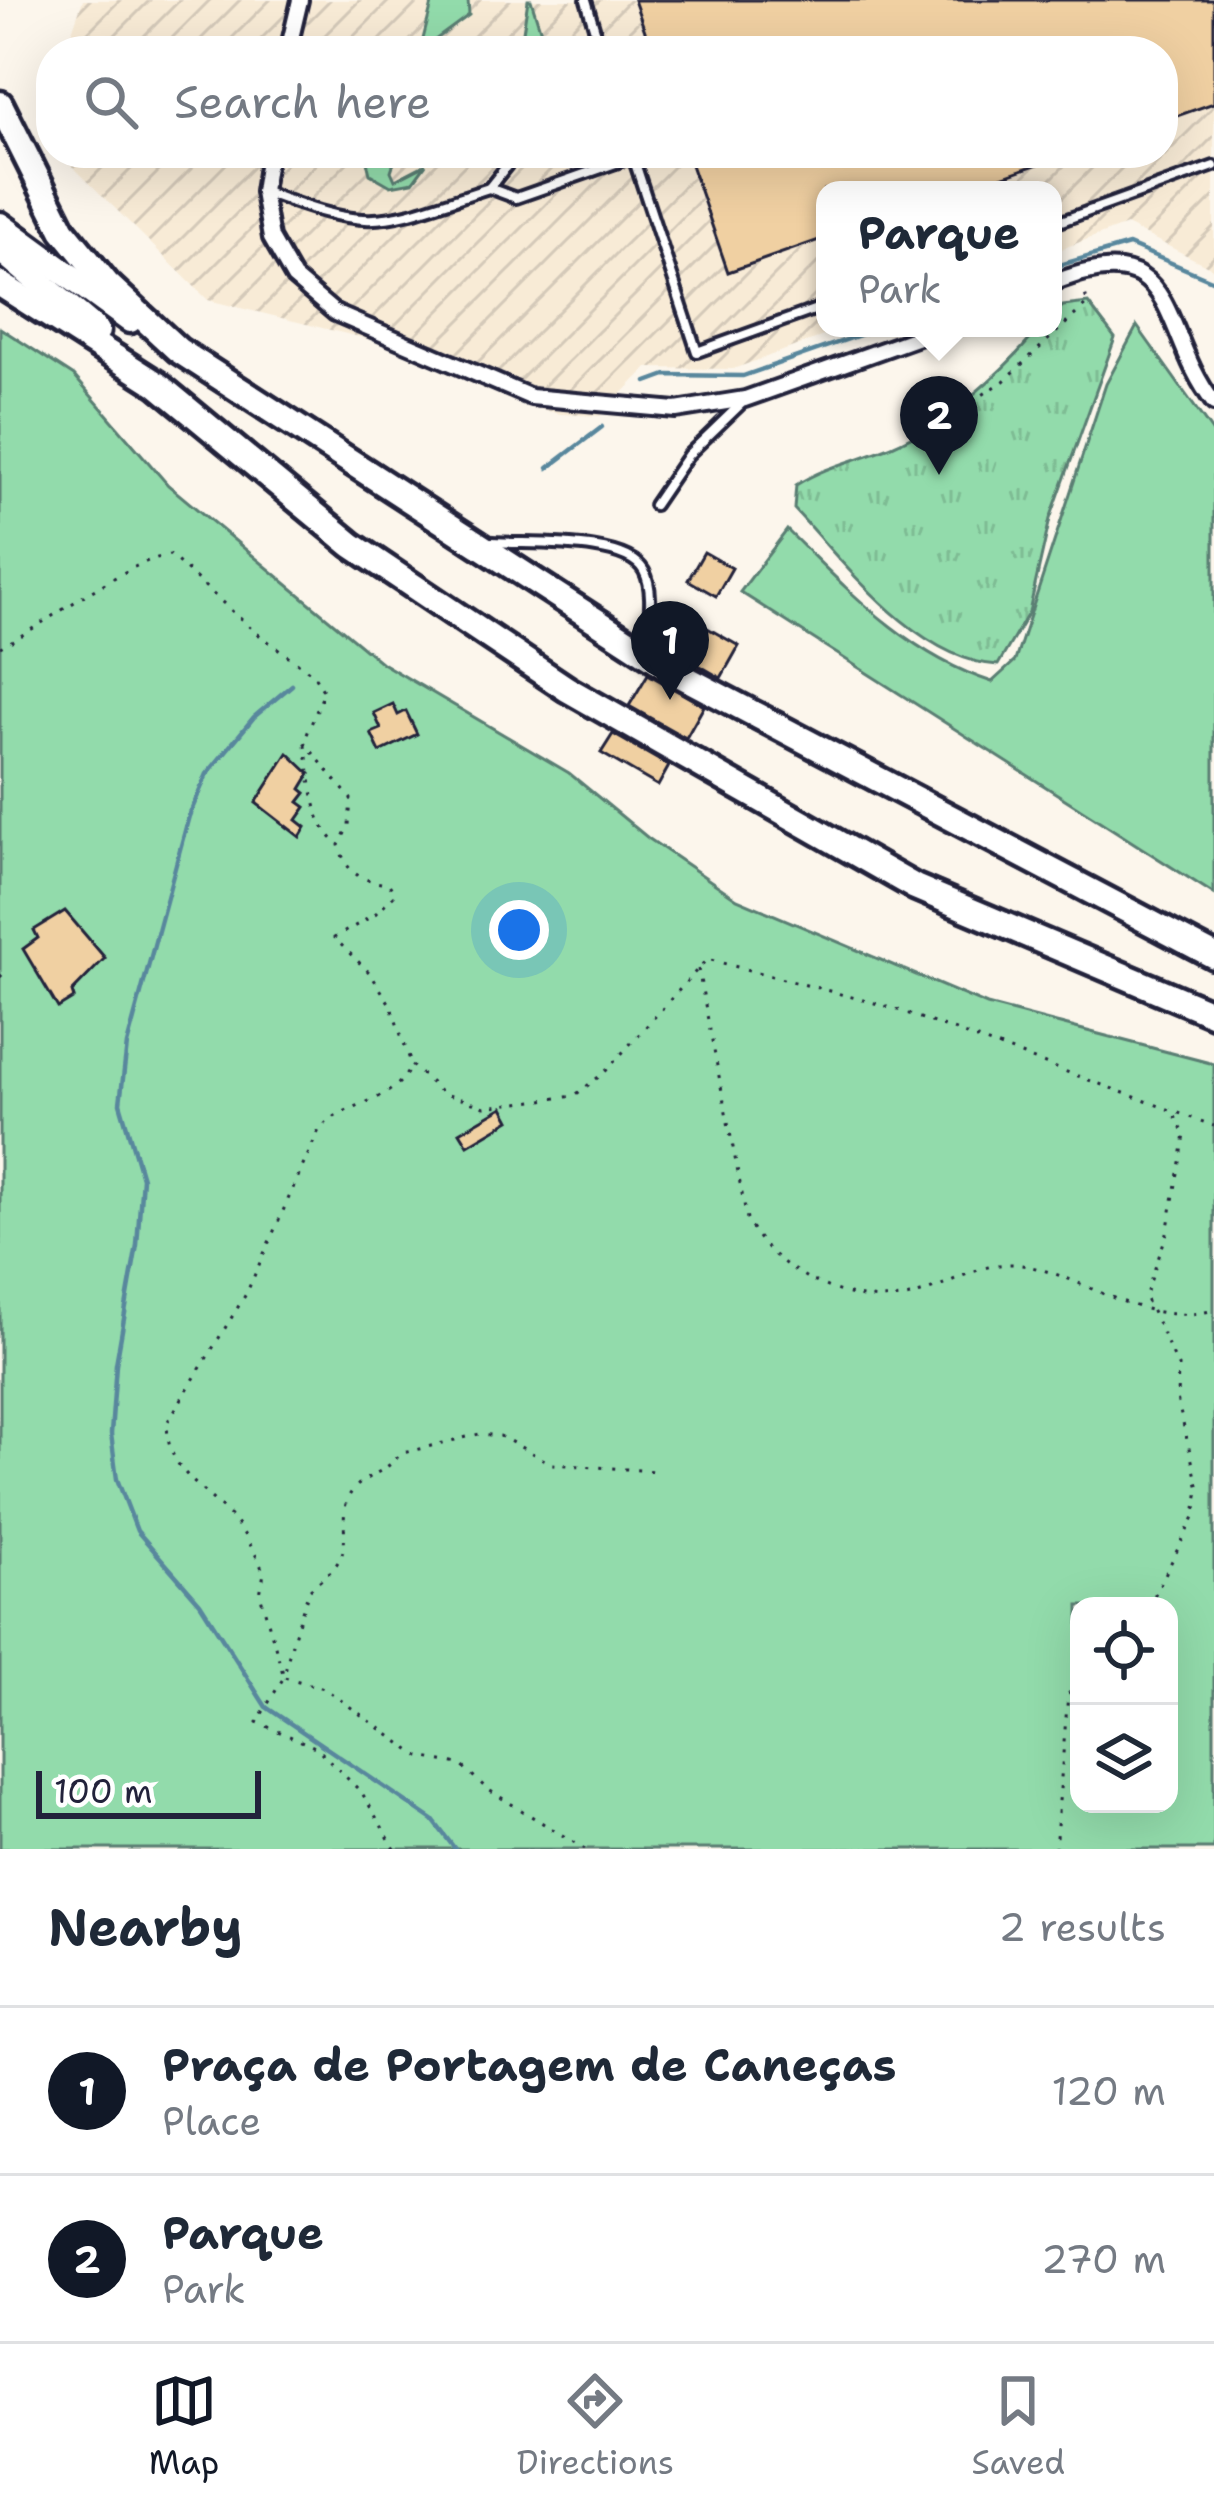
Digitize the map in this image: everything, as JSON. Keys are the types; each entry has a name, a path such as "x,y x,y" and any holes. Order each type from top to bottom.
{"highway":[{"path":"0,104 72,242 107,284 178,350"},
{"path":"0,225 85,292 646,653 1214,956"},
{"path":"0,249 352,544 567,689 915,887 1214,1015"},
{"path":"0,284 157,384"}],"street":[{"path":"292,36 300,0"},
{"path":"267,168 263,192 271,238 295,278 334,313 531,397 676,410 746,399 919,337"},
{"path":"1062,279 1101,266 1126,269 1156,287 1174,315 1190,368 1214,403"}],"lane":[{"path":"586,0 597,36"},
{"path":"1062,221 1214,166"},
{"path":"489,188 502,168"},
{"path":"263,192 326,215 373,223 489,188 516,198 597,168"},
{"path":"636,168 698,352 816,309"},
{"path":"654,505 688,455 746,399"},
{"path":"470,540 580,549 608,546 636,562 649,590 646,653"}],"path":[{"path":"1062,327 1088,303 1078,273"},
{"path":"953,414 1004,380 1051,337"},
{"path":"0,647 48,623 145,561 170,555 320,682 322,704 308,723 304,742 315,784 314,814 326,835 339,844"},
{"path":"304,742 351,799 349,824 339,844 344,865 354,874 389,884 395,894 374,915 336,932 334,938 390,1004 405,1034 411,1065 442,1093 484,1107 574,1096 605,1072 706,959 728,961 761,976 890,1007 1214,1126"},
{"path":"698,967 747,1219 759,1245 785,1267 854,1294 899,1298 998,1262 1028,1266 1149,1312 1187,1317 1214,1310"},
{"path":"284,1677 260,1594 265,1573 234,1521 185,1475 166,1437 168,1421 246,1294 319,1130 331,1115 392,1090 411,1065"},
{"path":"1153,1597 1195,1515 1199,1489 1177,1399 1178,1366 1145,1297 1167,1233 1185,1135 1170,1108"},
{"path":"395,1849 362,1793 317,1748 257,1722 284,1677 305,1595 344,1550 347,1499 355,1487 392,1465 399,1454 479,1434 500,1436 552,1464 655,1471"},
{"path":"284,1677 324,1688 420,1757 460,1764 487,1789 585,1849"},
{"path":"1055,1849 1070,1692"}],"shaded area":[{"path":"83,0 1214,0 1214,269 1126,225 1062,249 1062,181 816,181 816,337 820,337 733,369 647,368 600,416 561,414 529,406 404,348 208,300 74,168 1178,168 1178,36 70,36"}],"green space":[{"path":"433,0 468,0 469,15 440,36 424,36"},
{"path":"528,0 531,0 542,36 522,36"},
{"path":"369,168 392,168 395,180 423,168 413,182 391,186 370,174"},
{"path":"1088,303 1115,338 1050,519 1029,612 998,665 968,659 912,629 860,582 794,509 796,485 892,446 954,410 1032,337 1062,337 1063,306"},
{"path":"1137,326 1214,434 1214,894 740,592 787,530 881,619 933,655 992,682 1015,661 1106,384"},
{"path":"0,328 74,376 168,485 382,663 569,773 648,838 737,899 987,1005 1214,1064 1214,1849 0,1849"}],"building":[{"path":"634,0 1214,0 1214,103 1178,116 1178,36 647,36"},
{"path":"692,168 1027,168 990,181 816,181 816,241 728,272"},
{"path":"704,552 732,568 716,596 688,580"},
{"path":"683,614 739,646 721,678 664,645"},
{"path":"648,674 704,706 686,738 629,706"},
{"path":"393,704 398,715 406,711 417,734 380,752 371,733 381,729 374,713"},
{"path":"613,734 669,766 658,786 601,753"},
{"path":"288,753 310,774 301,789 306,793 299,802 306,807 297,820 306,827 300,837 256,803"},
{"path":"65,911 105,958 72,992 74,998 58,1008 23,949 38,938 34,930"},
{"path":"503,1107 510,1120 468,1145 460,1132"}],"waterway":[{"path":"1062,264 1129,245 1214,281"},
{"path":"647,382 666,375 743,376 854,337"},
{"path":"548,468 602,427"},
{"path":"292,685 254,717 207,774 189,816 127,1045 120,1103 142,1178 137,1245 116,1364 111,1434 117,1479 137,1531 200,1603 266,1707 433,1820 455,1849"}],"place":[{"name":"Parque","path":"939,475"},
{"name":"Praça de Portagem de Caneças","path":"670,700"}]}
